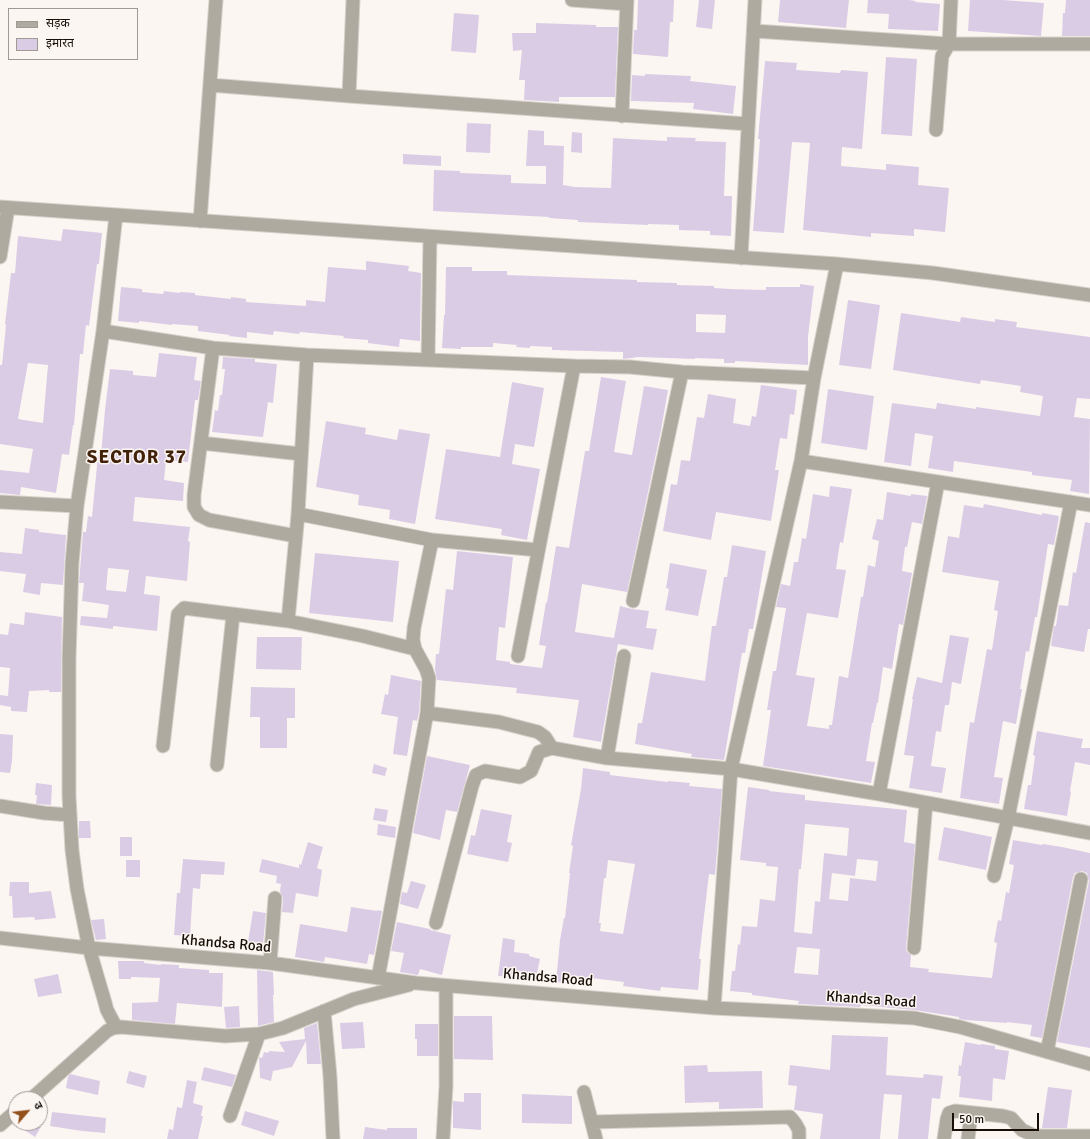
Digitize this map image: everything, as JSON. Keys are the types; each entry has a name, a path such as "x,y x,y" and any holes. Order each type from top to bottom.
{"street":[{"path":"200,221 216,0"},
{"path":"349,96 353,0"},
{"path":"572,0 627,2 622,116"},
{"path":"741,258 755,0"},
{"path":"936,130 942,56 949,44 951,0"},
{"path":"754,30 949,44 1090,44"},
{"path":"210,85 748,124"},
{"path":"0,257 4,207 837,264 933,273 1090,295"},
{"path":"116,215 103,331 77,506 72,563 69,659 70,815 72,850 77,889 89,948 107,1010 116,1027"},
{"path":"428,360 430,236"},
{"path":"714,1008 731,770 801,461 814,378 837,264"},
{"path":"103,331 213,348 307,356 630,367 682,372 814,378"},
{"path":"213,348 193,503 195,510 209,520 296,536"},
{"path":"288,621 298,514 307,356"},
{"path":"518,656 574,366"},
{"path":"634,602 682,372"},
{"path":"200,443 301,454"},
{"path":"801,461 1090,505"},
{"path":"879,794 938,482"},
{"path":"0,502 77,506"},
{"path":"994,876 1008,818 1071,502"},
{"path":"298,514 432,540 538,550"},
{"path":"378,978 427,713 429,678 426,669 415,649 413,640 414,628 432,540"},
{"path":"163,746 178,614 184,608 288,621 363,636 415,649"},
{"path":"217,765 233,615"},
{"path":"607,758 624,656"},
{"path":"427,713 499,722 538,732 545,738 552,748"},
{"path":"436,922 476,775 485,771 520,777 531,771 539,752 552,748 607,758 731,770 879,794 1090,833"},
{"path":"914,948 926,803"},
{"path":"0,806 44,813 70,815"},
{"path":"1047,1052 1081,879"},
{"path":"270,963 275,898"},
{"name":"Khandsa Road","path":"0,938 89,948 270,963 446,986 714,1008 914,1018 960,1027 1090,1064"},
{"path":"40,1091 107,1031 116,1027 225,1036 259,1034 283,1028 354,999 416,983"},
{"path":"443,1139 446,1086 446,986"},
{"path":"324,1011 330,1076 333,1139"},
{"path":"230,1116 259,1034"},
{"path":"584,1092 596,1139"},
{"path":"944,1139 949,1113 955,1111 1011,1118 1022,1130 1035,1136 1090,1136"},
{"path":"968,1139 971,1113"},
{"path":"592,1122 790,1117 799,1130 799,1139"},
{"path":"0,1125 8,1118"}],"building":[{"path":"638,0 674,0 673,22 670,22 668,57 633,54 634,30 637,30"},
{"path":"699,0 715,0 712,29 696,27"},
{"path":"780,0 849,0 846,28 778,22"},
{"path":"868,0 909,0 916,1 915,2 940,4 938,31 888,29 889,14 867,13"},
{"path":"970,0 1003,0 1044,3 1041,36 968,31"},
{"path":"1066,0 1090,0 1090,36 1062,36 1063,13 1065,13"},
{"path":"454,13 479,15 476,53 451,51"},
{"path":"536,23 618,27 615,97 559,97 559,102 524,100 525,80 519,80 522,50 513,51 512,33 536,33"},
{"path":"886,57 917,59 912,136 881,134"},
{"path":"765,61 797,63 796,70 840,73 841,70 868,72 862,149 842,147 841,166 886,170 886,164 919,167 918,185 949,188 945,232 914,229 914,236 871,233 871,237 803,230 810,143 792,142 784,233 753,231 760,139 758,139"},
{"path":"645,74 691,76 690,81 736,86 733,114 693,109 694,103 631,101 632,75 645,76"},
{"path":"467,123 491,124 490,153 466,152"},
{"path":"528,130 544,131 544,145 564,146 563,185 575,187 611,188 613,138 667,141 667,137 696,138 695,141 726,142 724,196 732,196 731,236 710,235 710,231 679,230 679,225 578,222 578,220 549,217 433,211 434,170 460,171 460,173 511,175 511,183 546,184 546,166 526,166"},
{"path":"572,132 582,133 582,153 571,152"},
{"path":"403,154 441,156 441,166 403,164"},
{"path":"63,229 102,233 99,264 97,264 89,326 86,325 83,354 80,354 74,425 69,455 62,454 56,493 21,487 20,495 0,493 0,470 29,473 33,449 0,444 0,365 2,365 11,273 15,273 18,236 61,241","holes":["28,363 48,365 43,423 18,419"]},
{"path":"366,261 409,266 408,271 421,273 420,341 400,339 399,347 368,343 368,340 343,338 344,336 300,332 299,334 274,331 273,335 247,332 247,338 198,331 198,326 139,321 139,323 118,321 121,287 142,289 142,292 163,294 164,291 195,293 195,295 246,299 246,302 306,306 306,300 325,302 328,267 366,270"},
{"path":"446,267 472,267 472,271 507,271 507,275 637,280 637,282 677,283 677,285 714,286 714,288 730,289 766,290 766,287 800,287 800,284 814,286 808,337 808,365 735,361 735,363 724,363 724,359 695,358 639,357 623,359 623,352 552,350 552,347 530,346 530,348 516,347 517,345 493,343 493,347 461,347 461,349 442,348 445,315","holes":["696,314 726,315 725,333 696,332"]},
{"path":"848,300 880,305 871,369 839,365"},
{"path":"901,313 960,322 961,317 995,322 995,319 1017,322 1016,327 1090,337 1090,399 1077,398 1074,417 1090,419 1089,494 1070,491 1072,480 1032,475 1032,472 954,461 953,472 928,468 933,436 915,433 911,466 884,462 892,403 936,409 937,403 1040,416 1043,396 1020,392 1021,386 981,380 980,384 893,370"},
{"path":"159,353 197,357 194,380 201,381 198,400 195,400 188,462 166,460 164,480 184,483 183,501 135,497 133,521 190,527 188,541 190,542 187,581 146,576 144,594 160,596 157,631 113,626 113,629 80,625 81,616 107,618 109,605 82,601 84,583 79,583 83,532 86,532 88,516 92,517 98,455 101,455 110,369 133,371 133,375 156,377","holes":["108,568 129,570 126,592 106,590"]},
{"path":"223,357 255,359 255,362 277,364 273,403 268,402 263,437 212,432 215,410 218,411 220,395 222,395 225,369 222,369"},
{"path":"601,377 626,381 614,452 632,455 644,386 668,390 627,592 582,584 575,632 614,638 620,606 649,611 646,628 657,629 653,650 618,644 601,742 573,737 579,700 516,693 517,688 437,680 435,669 436,654 439,654 446,589 453,590 457,551 513,557 505,628 499,627 496,660 510,662 510,664 542,668 546,646 539,645 556,546 569,548 585,451 589,451"},
{"path":"512,382 544,388 534,447 515,444 512,464 540,469 527,540 501,535 502,529 435,519 446,449 500,457"},
{"path":"761,385 797,390 794,415 790,414 787,439 780,438 775,470 779,470 771,521 716,512 711,540 663,531 671,484 677,485 681,460 690,461 697,417 704,418 708,394 736,399 733,423 750,426 752,416 756,417"},
{"path":"828,389 874,396 867,450 821,443"},
{"path":"326,421 366,428 365,434 397,440 399,429 430,434 415,524 389,519 390,510 358,505 359,495 316,487"},
{"path":"830,486 852,489 843,543 840,542 836,569 846,570 838,618 807,613 796,675 815,678 807,726 829,729 829,725 832,725 839,676 848,678 861,597 863,597 868,565 875,567 879,541 872,539 877,519 883,520 887,492 911,496 911,494 927,496 922,524 912,522 907,547 905,547 902,571 912,573 903,625 899,624 892,669 883,667 878,703 872,723 866,761 875,762 871,783 763,766 771,710 767,710 773,671 776,671 786,608 776,607 781,584 790,586 794,562 798,562 802,538 806,539 813,494 829,497"},
{"path":"984,504 1042,515 1042,513 1059,516 1054,545 1048,544 1037,617 1035,617 1029,652 1026,651 1016,724 1003,721 994,777 1003,778 999,804 960,798 970,722 974,723 987,649 992,650 998,611 994,610 999,581 942,572 948,536 959,538 964,505 983,508"},
{"path":"1085,522 1090,523 1090,629 1088,629 1084,652 1051,646 1059,605 1068,606 1073,572 1076,573"},
{"path":"25,528 39,530 39,532 66,535 63,585 41,583 40,595 23,592 26,574 0,571 0,552 22,554"},
{"path":"732,545 766,551 753,629 749,629 745,653 742,653 724,760 691,757 692,754 635,744 638,723 642,723 651,672 705,681 712,626 716,626 724,577 727,577"},
{"path":"315,553 399,561 393,622 309,613"},
{"path":"670,563 707,570 698,616 665,610 669,589 666,588"},
{"path":"25,612 62,617 61,692 49,692 49,690 29,691 27,712 11,711 11,707 0,705 0,695 8,696 10,668 0,667 0,634 8,635 10,623 24,625"},
{"path":"950,635 969,638 961,684 952,682 949,705 945,705 941,732 936,731 931,766 946,768 942,793 909,788 914,756 904,755 912,699 917,677 942,683"},
{"path":"257,637 302,637 301,670 256,669"},
{"path":"391,675 421,681 419,712 417,721 413,720 407,756 393,754 398,717 381,714 385,694 388,695"},
{"path":"251,687 295,688 295,718 287,718 287,748 260,748 260,717 250,717"},
{"path":"1037,731 1083,739 1081,748 1090,748 1090,765 1075,762 1067,816 1024,809 1028,785 1031,785 1035,756 1033,755"},
{"path":"0,734 13,735 10,773 0,772"},
{"path":"427,756 470,765 457,812 446,810 440,840 413,833"},
{"path":"374,764 387,768 385,776 372,773"},
{"path":"583,768 610,772 610,775 690,783 689,786 722,789 715,875 709,874 699,959 701,959 698,990 661,987 660,991 623,986 624,982 591,978 590,986 556,982 560,940 565,918 573,846 571,845 581,789","holes":["608,860 635,864 623,934 600,931 601,923 599,923 604,878 606,878"]},
{"path":"36,783 52,785 51,805 36,804"},
{"path":"748,787 805,795 805,800 907,810 904,842 915,844 906,948 907,952 911,955 910,967 929,969 928,972 992,978 997,943 994,942 998,920 1001,921 1006,892 1009,893 1014,865 1009,864 1013,840 1062,847 1090,853 1090,1048 1057,1042 1089,881 1087,873 1082,871 1075,873 1073,877 1042,1038 1030,1036 1032,1025 966,1020 959,1019 959,1017 914,1010 861,1005 860,1007 798,1004 799,1001 730,991 732,971 735,971 742,926 757,927 760,899 775,901 778,867 766,866 766,863 740,860","holes":["805,824 849,828 847,856 824,853 820,902 815,901 812,934 794,932 799,869 801,869","857,859 878,861 876,881 850,878 848,901 829,899 832,873 855,876","797,947 820,949 818,975 794,973"]},
{"path":"375,808 388,810 386,822 373,820"},
{"path":"481,809 512,815 507,842 512,843 508,862 467,854 471,835 475,836"},
{"path":"79,821 90,821 91,838 79,838"},
{"path":"378,824 396,827 395,838 377,835"},
{"path":"944,827 992,837 986,870 938,860"},
{"path":"120,837 132,837 132,856 120,856"},
{"path":"308,842 323,847 317,868 322,870 318,897 296,893 293,913 282,912 283,898 280,891 281,884 276,883 277,876 259,872 262,859 299,868 299,864 301,865"},
{"path":"183,859 225,862 224,875 201,874 200,889 193,888 190,936 174,935 177,893 180,893"},
{"path":"126,860 140,860 140,877 126,877"},
{"path":"411,881 426,885 418,909 400,904 402,892 407,893"},
{"path":"10,882 29,882 29,893 51,891 56,918 35,920 34,917 13,918 12,896 9,896"},
{"path":"351,907 382,911 374,955 369,954 367,964 325,957 324,962 295,957 300,924 347,932"},
{"path":"253,911 266,913 263,944 248,942"},
{"path":"104,919 106,939 96,940 91,920"},
{"path":"397,922 451,935 442,975 420,969 418,975 400,972 404,953 391,951"},
{"path":"503,938 515,940 514,952 529,954 529,956 540,959 536,978 526,976 526,978 498,976"},
{"path":"118,961 144,961 144,963 161,965 179,965 179,968 209,970 209,973 223,973 222,1007 177,1003 175,1024 132,1020 132,1003 158,1002 160,978 131,977 131,979 119,979"},
{"path":"257,970 273,972 274,995 274,1022 258,1026"},
{"path":"58,974 62,993 38,997 34,979"},
{"path":"239,1006 240,1027 226,1028 224,1007"},
{"path":"454,1016 492,1016 493,1060 454,1059"},
{"path":"363,1022 365,1048 342,1049 340,1023"},
{"path":"317,1023 321,1064 307,1064 306,1041 292,1067 273,1071 271,1081 260,1078 259,1057 262,1058 264,1052 285,1052 279,1042 305,1039 304,1028"},
{"path":"415,1024 438,1024 438,1056 417,1056"},
{"path":"832,1035 888,1037 886,1075 923,1078 924,1074 943,1076 940,1099 932,1098 928,1139 898,1139 902,1095 884,1094 880,1139 820,1139 823,1114 794,1110 797,1086 788,1085 790,1065 830,1070"},
{"path":"965,1042 995,1046 995,1049 1009,1051 1005,1080 993,1078 992,1101 959,1097 961,1076 958,1076 959,1065 961,1066"},
{"path":"707,1065 708,1072 762,1071 763,1108 719,1109 719,1102 685,1103 684,1066"},
{"path":"204,1067 236,1075 232,1087 201,1080"},
{"path":"129,1071 147,1076 144,1088 126,1083"},
{"path":"70,1074 100,1081 98,1095 66,1088"},
{"path":"187,1080 197,1082 193,1103 203,1106 201,1116 203,1116 198,1139 167,1139 169,1129 173,1130 177,1107 182,1108"},
{"path":"1048,1087 1072,1090 1067,1128 1042,1128"},
{"path":"464,1093 481,1093 481,1130 453,1128 453,1101 464,1102"},
{"path":"522,1094 572,1096 572,1124 522,1123"},
{"path":"245,1111 279,1121 274,1136 241,1125"},
{"path":"52,1112 106,1118 105,1133 50,1126"},
{"path":"365,1127 387,1130 387,1128 417,1128 417,1139 363,1139"},
{"path":"26,1131 39,1131 35,1137"}],"district":[{"name":"SECTOR 37","path":"137,458"}]}
